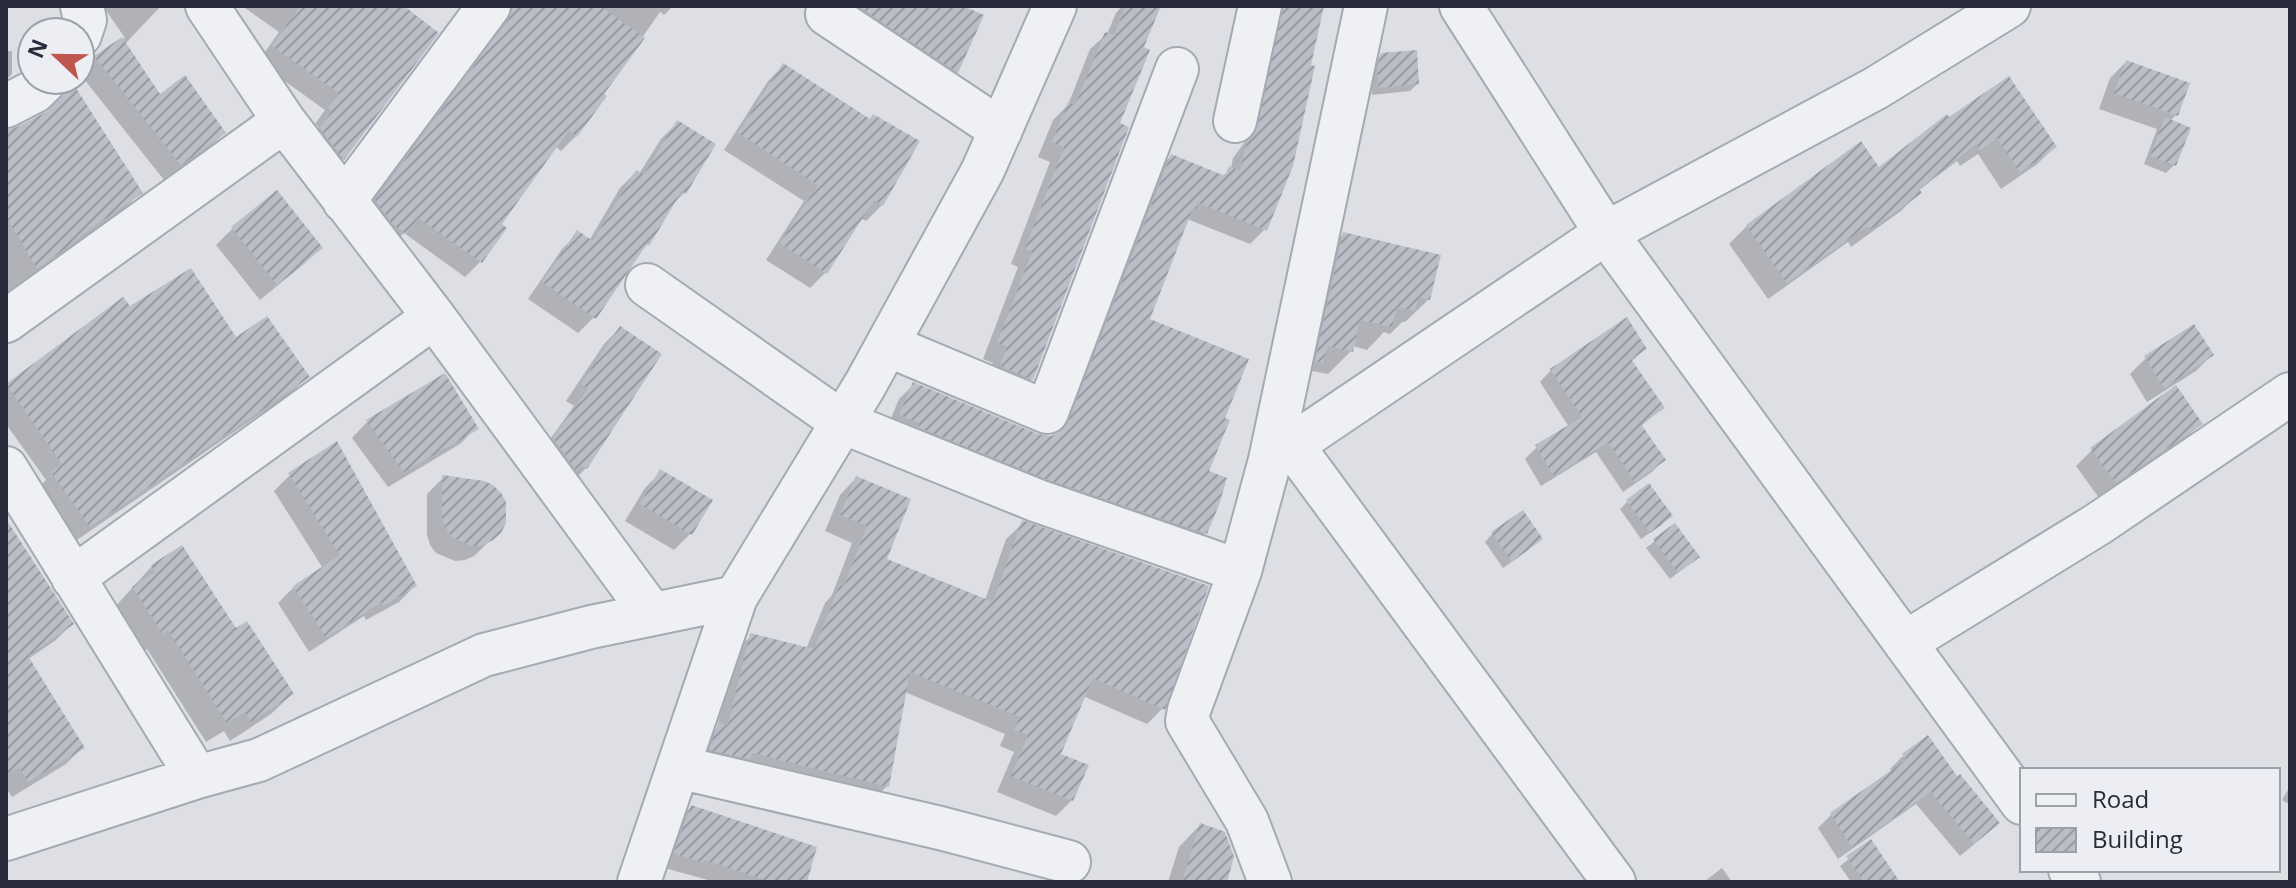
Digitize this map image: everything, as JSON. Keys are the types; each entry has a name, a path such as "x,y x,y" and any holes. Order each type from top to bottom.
{"street":[{"path":"207,6 284,121 434,317 652,614"},
{"path":"344,201 489,6"},
{"path":"639,882 736,597 887,345 983,170 1055,6"},
{"path":"1235,121 1260,6"},
{"path":"1270,882 1247,821 1187,721 1281,453 1366,6"},
{"path":"1461,6 1606,233 2020,800"},
{"path":"1281,453 1606,233 1876,88 2009,6"},
{"path":"827,14 1001,130"},
{"path":"887,345 1047,412 1177,69"},
{"path":"6,106 25,96"},
{"path":"6,321 284,121"},
{"path":"647,285 842,422 1038,501 1240,571"},
{"path":"73,578 434,317"},
{"path":"1906,642 2122,509 2290,394"},
{"path":"1281,453 1614,882"},
{"path":"6,468 197,777"},
{"path":"6,839 259,760 484,655 591,627 736,597"},
{"path":"678,767 940,828 1069,862"}],"building":[{"path":"300,6 404,6 439,33 344,160 320,128 332,111 328,108 339,93 272,46"},
{"path":"513,6 600,6 645,38 577,137 569,130 502,224 507,228 482,263 418,218 406,234 393,224 375,200 508,20"},
{"path":"858,6 963,6 984,15 958,73"},
{"path":"1126,6 1161,6 1144,47 1150,50 1120,123 1129,127 1033,380 1000,366 1007,347 997,343 1032,252 1025,249 1064,147 1052,142 1068,102 1075,105 1105,32 1114,35"},
{"path":"1283,6 1324,6 1311,65 1315,66 1293,166 1267,231 1199,203 1196,209 1193,208 1150,319 1249,359 1225,418 1230,420 1209,471 1227,478 1207,534 1046,479 918,427 920,423 899,415 913,382 1038,434 1051,436 1063,430 1171,154 1225,176 1229,166 1240,171 1247,141 1258,126"},
{"path":"122,37 160,94 185,75 226,133 181,165 96,55"},
{"path":"1417,50 1419,84 1379,88 1377,68 1381,53"},
{"path":"2126,60 2190,83 2178,116 2114,93"},
{"path":"783,63 870,119 873,114 920,141 883,206 874,200 827,274 780,243 818,185 738,133"},
{"path":"2009,76 2057,147 2020,172 1997,138 1980,150 1976,144 1919,189 1922,193 1870,230 1867,226 1787,283 1746,225 1861,141 1879,167 1947,114 1949,117"},
{"path":"63,96 81,96 143,193 37,269 6,216 6,130 46,112"},
{"path":"2165,117 2191,128 2176,166 2150,156"},
{"path":"677,120 716,144 686,194 682,191 649,246 647,244 596,319 542,282 577,230 593,241 636,170 644,174"},
{"path":"277,190 323,248 277,285 231,227"},
{"path":"1343,232 1441,255 1430,300 1419,297 1415,311 1397,307 1392,327 1360,320 1353,352 1328,346 1323,363 1315,361"},
{"path":"191,268 236,337 267,316 310,377 90,527 51,472 62,464 6,384 123,297 130,306"},
{"path":"1627,317 1647,349 1631,359 1665,408 1641,424 1666,460 1635,482 1608,442 1554,476 1535,445 1582,417 1550,369"},
{"path":"2194,324 2214,355 2164,388 2144,356"},
{"path":"620,326 662,354 587,469 581,465 577,471 553,438 588,389 581,384"},
{"path":"445,373 479,429 404,472 366,420"},
{"path":"2176,385 2203,424 2116,483 2090,448"},
{"path":"337,441 417,586 383,606 381,602 326,638 293,586 340,555 288,473"},
{"path":"660,469 713,500 692,535 640,504"},
{"path":"442,475 493,485 506,502 506,523 501,533 483,545 472,546 452,537 442,518"},
{"path":"856,476 911,499 887,559 993,602 1022,520 1209,586 1165,710 1093,678 1061,754 1089,765 1073,801 1011,776 1028,735 1014,730 1020,717 910,672 889,787 752,753 750,759 709,750 718,723 728,725 750,633 814,649 840,584 844,586 867,526 840,515"},
{"path":"1649,483 1673,516 1650,533 1626,500"},
{"path":"1523,510 1543,539 1512,562 1491,532"},
{"path":"6,519 74,624 28,656 85,748 28,782 19,767 6,775"},
{"path":"1675,523 1700,557 1678,573 1653,539"},
{"path":"182,545 236,628 247,621 294,694 251,722 245,712 227,723 168,630 163,634 132,587 155,572 151,565"},
{"path":"1928,735 1957,776 1960,774 2000,823 1974,844 1931,792 1852,847 1830,813 1906,760 1902,754"},
{"path":"691,805 817,847 807,882 771,882 674,853"},
{"path":"1200,823 1225,832 1234,857 1227,882 1182,882"},
{"path":"1871,839 1900,882 1864,882 1846,856"}]}
